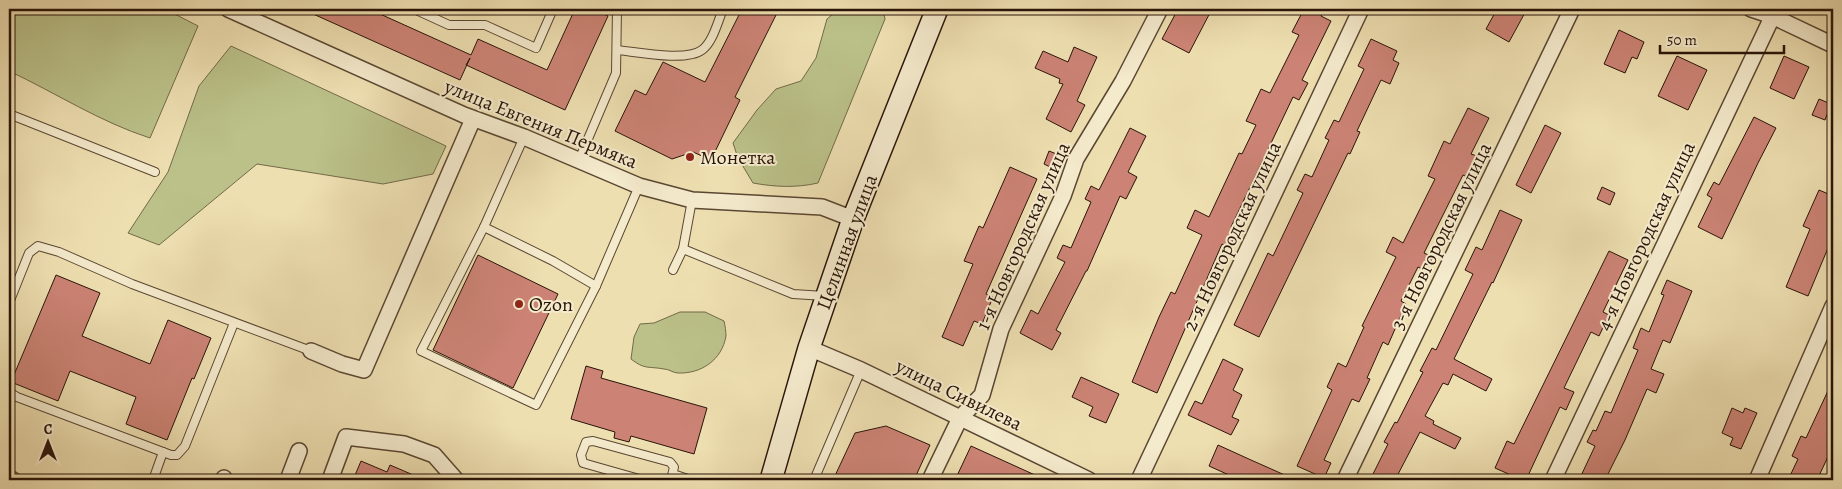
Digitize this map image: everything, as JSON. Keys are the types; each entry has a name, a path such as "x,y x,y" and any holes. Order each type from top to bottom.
{"main road":[{"name":"Целинная улица","path":"771,480 810,348 853,219 937,9"}],"street":[{"name":"улица Евгения Пермяка","path":"228,9 243,12 473,119 524,137 639,186 692,200 822,207 853,219"},
{"name":"1-я Новгородская улица","path":"930,480 960,418 982,395 1001,329 1063,196 1076,159 1123,80 1160,9"},
{"name":"2-я Новгородская улица","path":"1139,480 1361,9"},
{"name":"3-я Новгородская улица","path":"1345,480 1572,9"},
{"path":"1751,9 1774,13 1833,45"},
{"name":"4-я Новгородская улица","path":"1553,480 1774,13"},
{"path":"311,351 342,364 364,370 473,119"},
{"path":"1757,480 1833,306"},
{"name":"улица Сивилева","path":"810,348 1089,480"},
{"path":"330,480 346,437 404,444 434,455 456,480"},
{"path":"288,480 299,450"},
{"path":"9,478 13,480"}],"lane":[{"path":"414,9 449,25 485,25 536,48 553,9"},
{"path":"579,160 616,73 617,9"},
{"path":"617,50 683,56 702,50 713,34 723,9"},
{"path":"9,114 155,172"},
{"path":"524,137 484,227 422,352 536,405 596,286 639,186"},
{"path":"673,270 683,249 692,200"},
{"path":"484,227 554,261 596,286"},
{"path":"9,303 29,253 38,246 59,252 132,284 311,351"},
{"path":"683,249 793,294 827,296"},
{"path":"9,392 171,455 177,455 185,446 234,323"},
{"path":"814,480 860,370"},
{"path":"644,480 583,463 581,455 586,442 593,441 670,462 674,467 672,477 690,480"},
{"path":"153,480 163,452"}],"green space":[{"path":"9,9 165,9 198,26 150,138 96,116 9,71"},
{"path":"839,9 883,9 885,19 818,183 802,186 785,186 753,183 738,158 733,143 757,110 776,89 801,81 816,58 827,19"},
{"path":"231,46 446,146 433,174 383,184 257,164 159,245 128,233 168,172 199,86"},
{"path":"680,312 705,312 724,321 726,336 724,345 715,359 695,371 678,373 666,369 643,366 631,359 634,337 640,324 654,323"}],"building":[{"path":"302,9 369,9 471,55 478,39 547,70 575,9 592,9 608,16 565,110 467,65 460,80"},
{"path":"742,9 779,9 735,97 740,100 711,160 693,152 672,159 615,131 635,90 646,95 663,62 705,82"},
{"path":"1178,9 1212,9 1189,53 1162,39"},
{"path":"1304,9 1325,9 1321,16 1331,21 1302,80 1308,83 1299,100 1293,97 1231,227 1238,230 1229,248 1222,244 1157,393 1132,382 1159,317 1171,292 1175,294 1202,235 1187,228 1195,210 1209,217 1239,153 1242,154 1256,125 1246,121 1261,89 1270,93 1299,35 1292,32"},
{"path":"1497,9 1527,9 1509,42 1486,29"},
{"path":"1619,30 1644,42 1637,59 1632,57 1625,73 1604,64"},
{"path":"1371,39 1397,51 1393,60 1399,63 1390,84 1381,80 1357,131 1360,132 1350,154 1348,153 1259,337 1234,325 1268,253 1273,256 1303,193 1297,190 1305,174 1312,177 1329,140 1325,138 1334,120 1339,122 1364,69 1358,66"},
{"path":"1074,47 1097,57 1077,101 1085,105 1071,132 1046,119 1063,84 1059,83 1060,79 1035,68 1043,51 1068,62"},
{"path":"1677,56 1707,70 1688,110 1658,96"},
{"path":"1784,56 1809,67 1794,99 1770,88"},
{"path":"1819,99 1831,104 1825,120 1812,115"},
{"path":"1468,108 1489,118 1471,154 1477,156 1467,177 1463,175 1424,253 1433,257 1426,271 1418,267 1401,301 1406,304 1388,345 1383,342 1367,378 1370,379 1359,402 1352,399 1324,460 1331,463 1324,478 1297,466 1332,390 1327,387 1338,363 1346,367 1364,327 1362,326 1396,257 1386,252 1393,237 1403,243 1435,179 1428,176 1444,141 1450,144"},
{"path":"1754,117 1776,128 1722,239 1698,227 1712,198 1707,195 1714,182 1719,185"},
{"path":"1545,125 1561,133 1531,193 1516,185"},
{"path":"1130,128 1146,136 1128,172 1137,177 1126,199 1120,196 1087,271 1056,330 1061,333 1052,350 1020,333 1031,310 1038,314 1065,262 1057,258 1063,245 1071,248 1091,202 1085,199 1091,186 1099,190"},
{"path":"1049,151 1064,157 1058,171 1044,164"},
{"path":"1010,167 1037,179 986,294 993,297 982,324 974,321 963,346 942,337 973,264 964,261 979,226 983,228"},
{"path":"1602,187 1615,193 1610,205 1597,199"},
{"path":"1819,190 1833,196 1833,236 1808,296 1786,287 1810,229 1803,226"},
{"path":"1500,210 1522,220 1493,283 1454,359 1492,379 1486,391 1453,374 1448,385 1443,383 1425,416 1434,421 1433,424 1461,438 1455,449 1420,432 1395,480 1370,480 1388,444 1384,442 1395,422 1397,423 1423,372 1420,371 1432,348 1436,350 1473,274 1465,270 1476,247 1482,250"},
{"path":"1609,251 1628,260 1603,312 1609,315 1599,336 1591,332 1564,388 1574,392 1566,410 1560,407 1526,480 1495,468 1507,441 1514,444"},
{"path":"478,255 558,294 513,388 433,350"},
{"path":"56,275 100,293 82,336 150,364 168,320 211,338 194,379 192,378 167,440 126,424 136,397 70,371 58,401 11,382"},
{"path":"1667,280 1692,291 1670,343 1663,340 1651,369 1664,374 1656,393 1647,389 1605,480 1579,480 1595,446 1587,442 1593,430 1596,431 1605,411 1611,413 1638,350 1633,348 1641,328 1649,332 1664,295 1661,294"},
{"path":"1223,359 1243,369 1233,390 1242,395 1232,417 1239,420 1231,435 1188,415 1195,401 1202,404"},
{"path":"586,366 603,371 601,378 707,408 694,454 631,436 629,442 614,438 615,432 571,419"},
{"path":"1081,377 1119,394 1106,423 1089,416 1093,407 1072,397"},
{"path":"1833,380 1833,446 1817,480 1788,480 1798,459 1792,456 1801,436 1806,438"},
{"path":"1732,408 1743,413 1745,408 1757,413 1741,449 1730,445 1733,438 1722,433"},
{"path":"886,426 930,445 914,480 833,480 855,433"},
{"path":"1218,445 1296,480 1240,480 1209,466"},
{"path":"971,446 1046,480 955,480"},
{"path":"361,461 387,472 390,465 425,480 353,480"}],"place":[{"name":"Монетка","path":"690,157"},
{"name":"Ozon","path":"519,304"}]}
